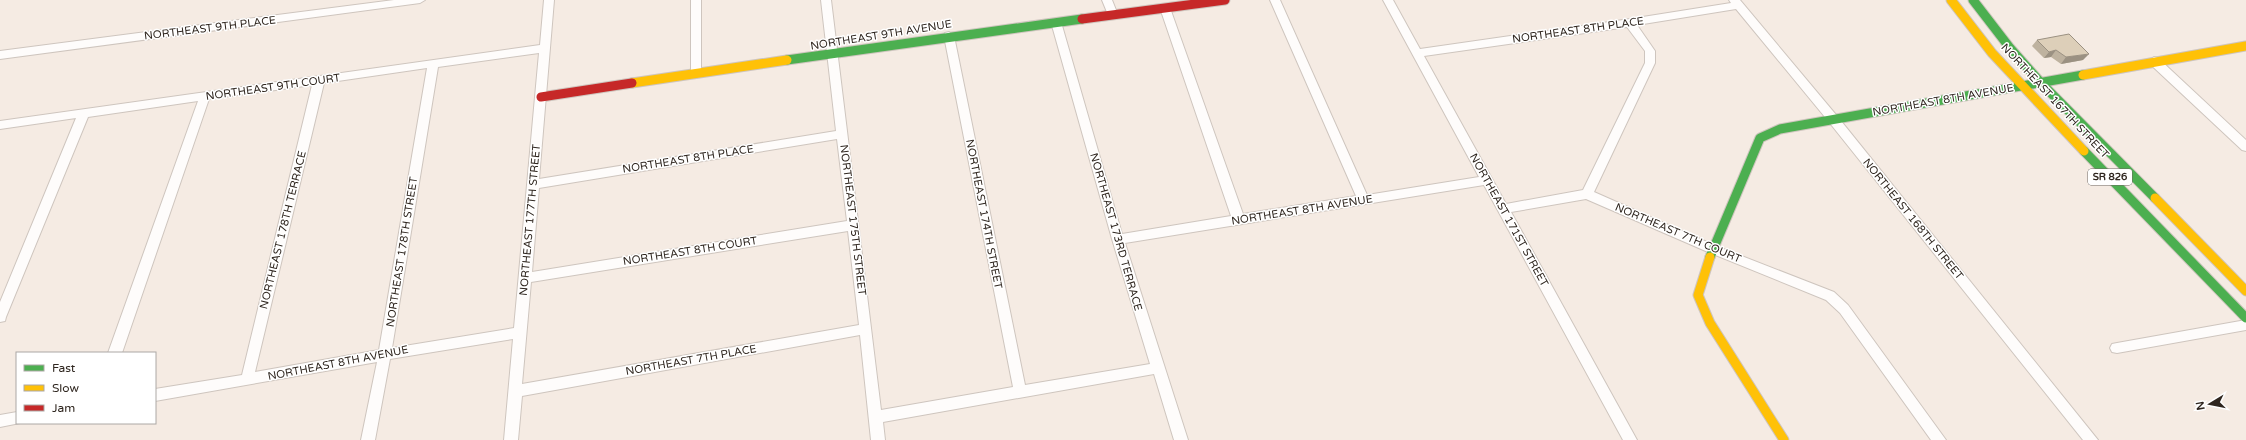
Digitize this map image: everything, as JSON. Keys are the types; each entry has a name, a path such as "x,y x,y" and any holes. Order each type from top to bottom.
{"street":[{"name":"NORTHEAST 9TH PLACE","path":"0,55 420,0"},
{"name":"NORTHEAST 177TH STREET","path":"512,440 549,0"},
{"path":"696,0 696,72"},
{"name":"NORTHEAST 175TH STREET","path":"826,0 854,224 878,440"},
{"path":"1107,0 1112,15"},
{"name":"NORTHEAST 9TH AVENUE","path":"541,96 949,36 1225,0"},
{"path":"1276,0 1364,200"},
{"name":"NORTHEAST 171ST STREET","path":"1388,0 1629,440"},
{"name":"NORTHEAST 167TH STREET","path":"1951,0 1992,53 2023,87 2246,318"},
{"name":"NORTHEAST 167TH STREET","path":"1973,0 2010,48 2042,83 2246,291"},
{"name":"NORTHEAST 8TH PLACE","path":"1417,53 1630,23 1736,3"},
{"name":"NORTHEAST 168TH STREET","path":"1736,3 1833,119 2090,440"},
{"path":"1165,8 1239,221"},
{"name":"NORTHEAST 173RD TERRACE","path":"1056,22 1118,239 1157,368 1181,440"},
{"path":"1503,209 1587,194 1650,63 1650,51 1630,23"},
{"name":"NORTHEAST 174TH STREET","path":"949,36 1020,391"},
{"name":"NORTHEAST 8TH AVENUE","path":"1784,440 1710,323 1698,295 1712,248 1760,138 1780,129 2023,87 2154,61 2246,46"},
{"name":"NORTHEAST 9TH COURT","path":"0,125 545,48"},
{"path":"2154,61 2246,147"},
{"name":"NORTHEAST 178TH STREET","path":"368,440 385,353 433,64"},
{"name":"NORTHEAST 178TH TERRACE","path":"247,380 319,80"},
{"path":"116,352 205,96"},
{"path":"0,317 84,114"},
{"name":"NORTHEAST 8TH PLACE","path":"534,184 842,134"},
{"name":"NORTHEAST 8TH AVENUE","path":"1118,239 1239,221 1487,180"},
{"name":"NORTHEAST 7TH COURT","path":"1587,194 1712,248 1830,296 1844,309 1939,440"},
{"name":"NORTHEAST 8TH COURT","path":"525,278 854,224"},
{"path":"2228,300 2246,309"},
{"path":"2117,348 2246,325"},
{"name":"NORTHEAST 7TH PLACE","path":"516,391 866,329"},
{"name":"NORTHEAST 8TH AVENUE","path":"156,394 247,380 385,353 521,332"},
{"path":"875,417 1157,368"},
{"path":"0,421 16,418"}],"building":[{"path":"2069,34 2089,54 2066,57 2056,50 2049,52 2037,40"}],"traffic: fast":[{"path":"1973,0 2010,48 2041,83 2155,198"},
{"path":"787,60 1082,19"},
{"path":"1710,257 1760,138 1780,129 2083,75"},
{"path":"2084,151 2246,318"}],"traffic: slow":[{"path":"1951,0 1992,53 2084,151"},
{"path":"2083,75 2246,46"},
{"path":"632,83 787,60"},
{"path":"2155,198 2246,291"},
{"path":"1710,257 1698,295 1710,323 1784,440"}],"traffic: jam":[{"path":"1082,19 1225,0"},
{"path":"541,97 632,83"}]}
